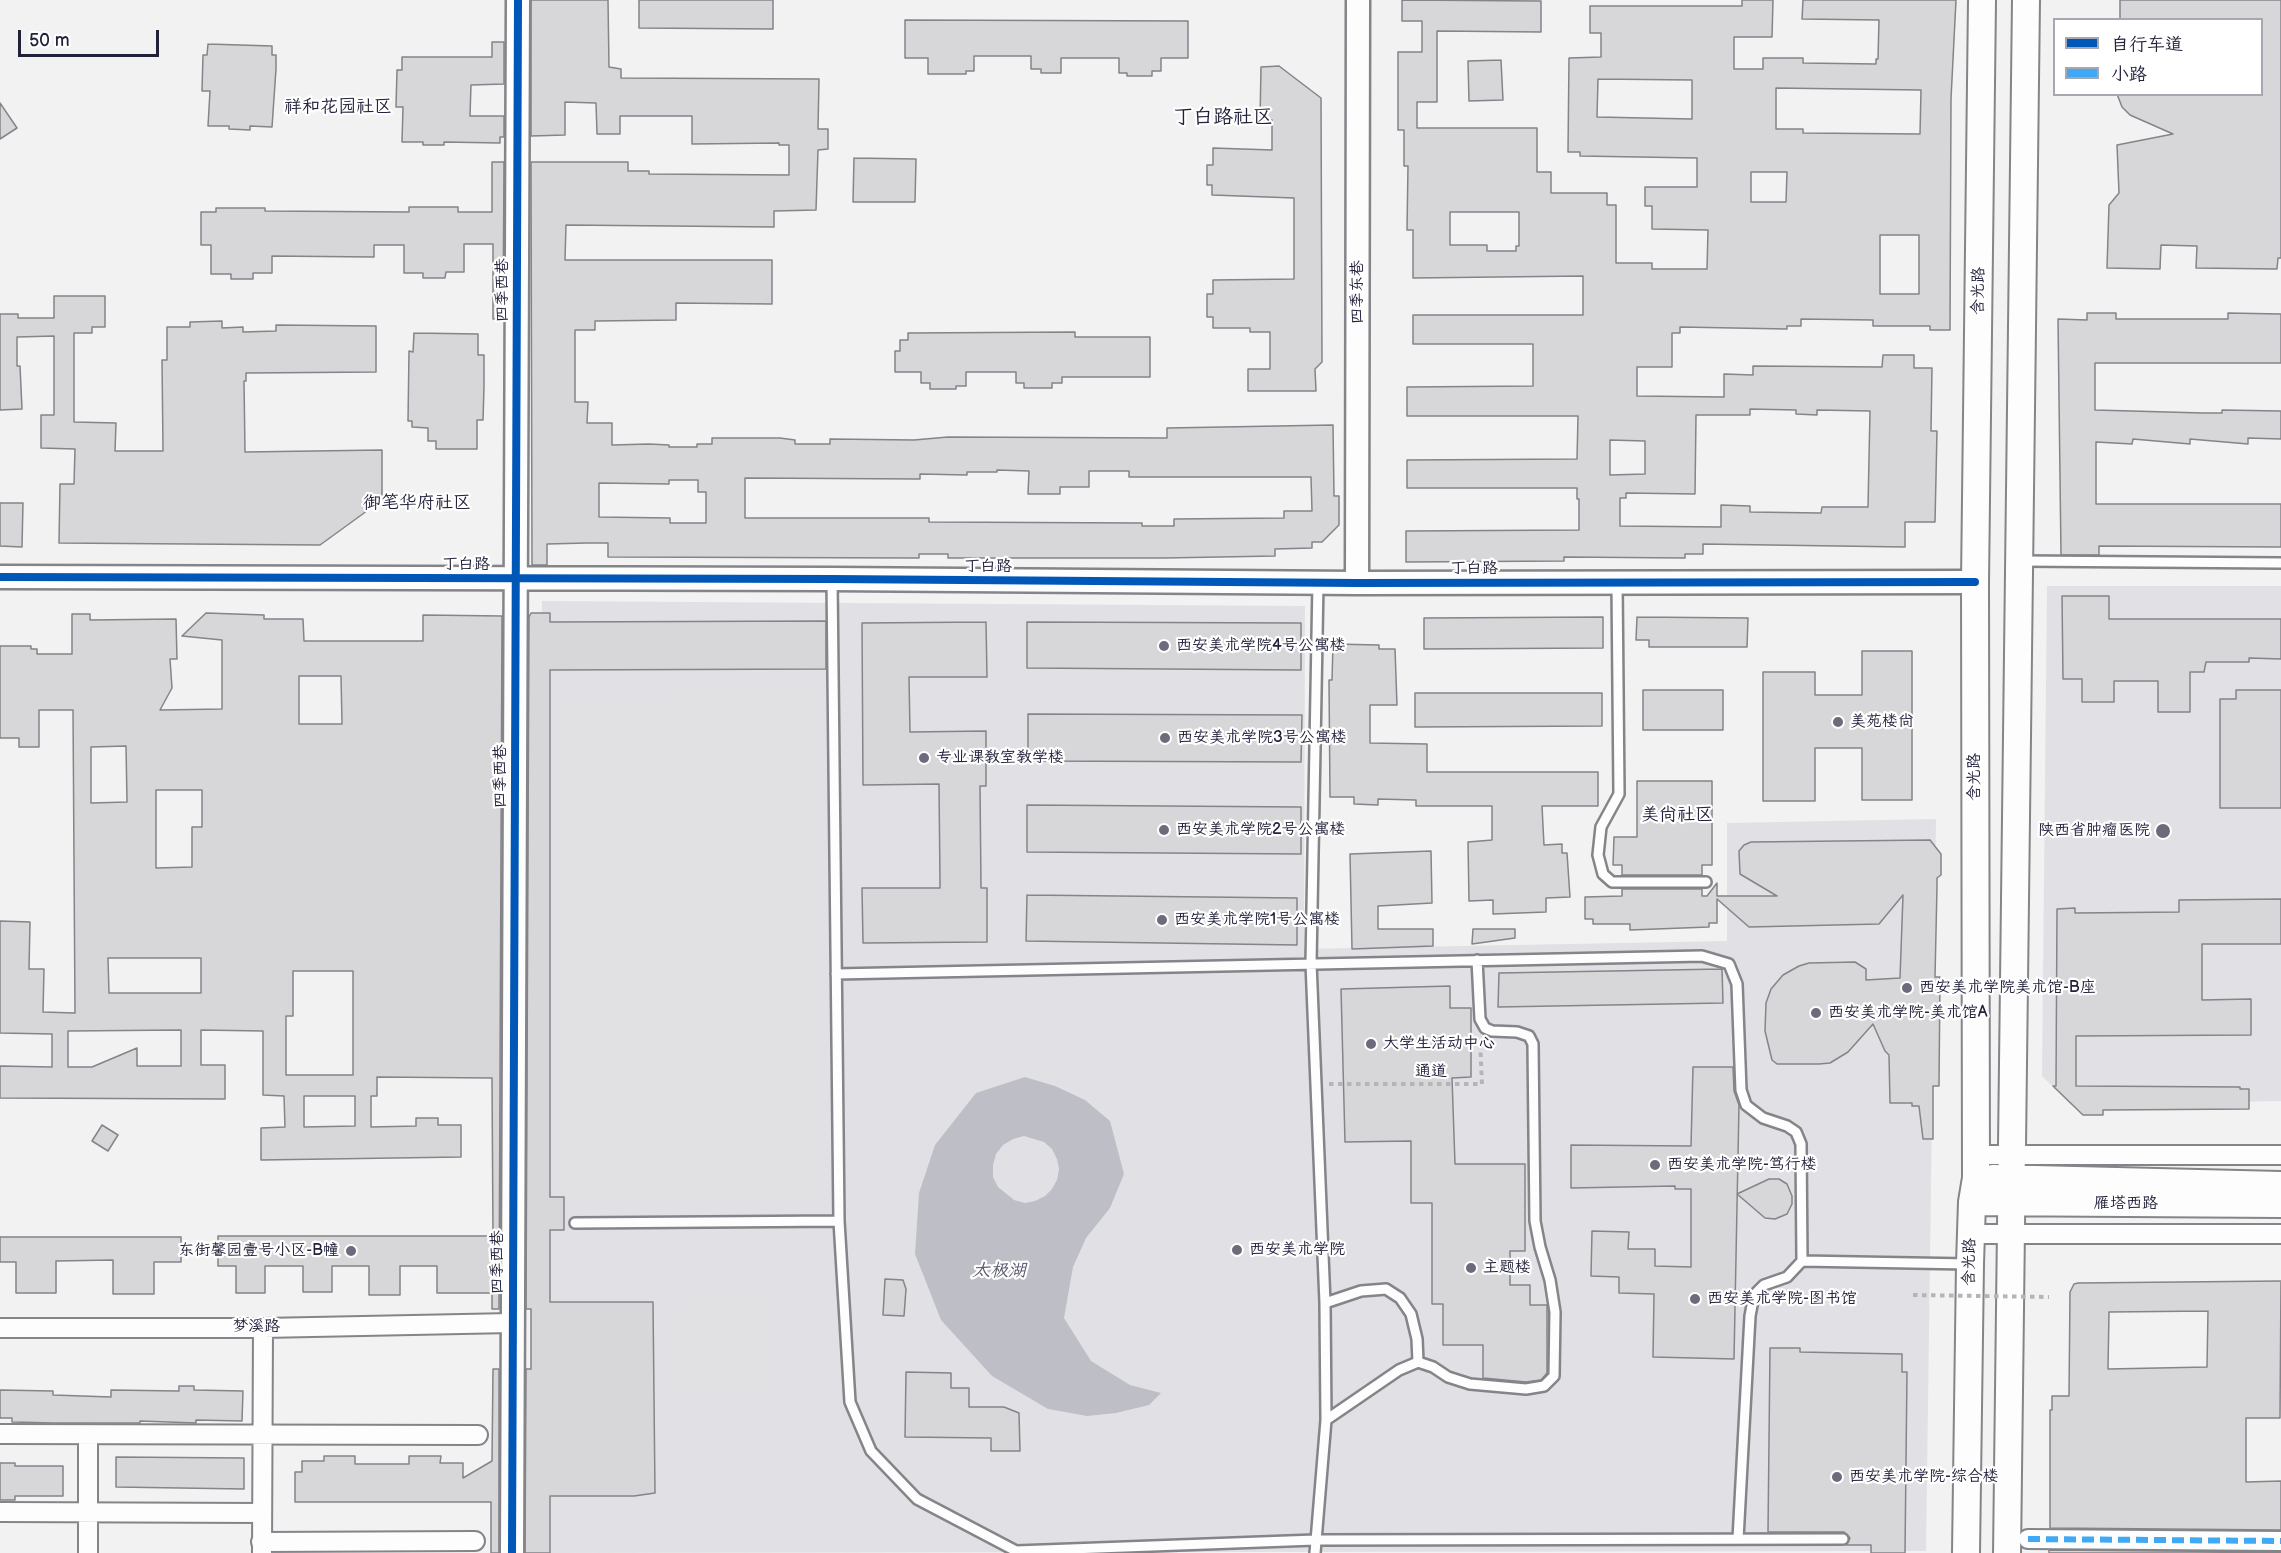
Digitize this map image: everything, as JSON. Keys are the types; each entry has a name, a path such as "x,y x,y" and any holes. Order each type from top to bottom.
{"main road":[{"name":"含光路","path":"1966,1553 1970,1264 1974,1179 1975,582 1982,0"},
{"path":"2018,1546 2010,1234 2026,0"},
{"name":"雁塔西路","path":"1974,1179 2011,1167 2281,1185"},
{"name":"雁塔西路","path":"1974,1179 2011,1204 2281,1204"}],"street":[{"name":"四季西巷","path":"512,1553 518,0"},
{"name":"四季东巷","path":"1357,583 1358,0"},
{"name":"丁白路","path":"0,577 1318,583 1975,582"},
{"path":"2252,1155 2281,1169"},
{"path":"2011,1167 2281,1155"},
{"path":"1971,1234 2281,1234"},
{"name":"梦溪路","path":"0,1328 263,1328 512,1323"},
{"path":"263,1328 261,1547 475,1541"},
{"path":"0,1434 478,1435"},
{"path":"88,1435 88,1553"},
{"path":"0,1512 261,1513"},
{"path":"2018,1546 2281,1542"}],"lane":[{"path":"2019,561 2281,563"},
{"path":"832,579 839,1221 850,1402 871,1451 917,1499 1016,1551 1315,1540 1843,1539"},
{"path":"1315,1553 1326,1420 1324,1303 1311,963 1318,583"},
{"path":"1617,583 1619,794 1601,827 1598,855 1603,874 1612,882 1706,882"},
{"path":"836,974 1702,957 1729,964 1737,984 1741,1090 1746,1105 1763,1118 1787,1126 1796,1132 1802,1144 1802,1261 1787,1277 1764,1285 1754,1295 1750,1316 1738,1539"},
{"path":"1326,1420 1399,1370 1418,1362 1433,1367 1448,1377 1470,1384 1526,1389 1544,1386 1554,1376 1555,1312 1536,1221 1533,1044 1529,1036 1517,1032 1492,1031 1485,1028 1480,1019 1477,960"},
{"path":"575,1223 839,1221"},
{"path":"1802,1261 1970,1264"},
{"path":"1324,1303 1361,1291 1386,1288 1400,1298 1411,1314 1417,1339 1418,1362"}],"path":[{"path":"1913,1295 2049,1297"}],"shaded area":[{"name":"陕西省肿瘤医院","path":"2047,586 2281,586 2281,1101 2071,1105 2042,1076"},
{"name":"西安美术学院","path":"542,601 1305,606 1304,949 1727,941 1727,823 1936,819 1926,1551 545,1553"},
{"path":"815,692 822,1206 562,1205 560,697"},
{"path":"677,1299 770,1299 770,1393 673,1393"}],"water":[{"name":"太极湖","path":"1025,1077 1055,1086 1085,1100 1110,1121 1124,1174 1110,1208 1086,1238 1073,1267 1064,1318 1091,1361 1130,1385 1161,1393 1149,1405 1116,1413 1087,1416 1048,1409 992,1376 941,1320 915,1254 919,1193 935,1145 976,1093","holes":["1024,1136 1044,1142 1052,1149 1057,1159 1059,1169 1057,1180 1045,1196 1035,1201 1025,1203 1014,1200 998,1187 993,1177 996,1154 1003,1145"]}],"building":[{"path":"531,0 608,0 609,67 621,69 621,78 819,79 818,129 828,129 828,149 818,150 816,210 774,211 774,227 566,225 565,260 772,260 772,304 676,303 676,320 595,321 595,330 575,330 575,402 588,402 587,423 612,423 612,445 649,444 697,447 697,444 712,444 712,438 780,438 795,440 795,444 830,444 830,439 1167,438 1167,428 1333,425 1334,496 1339,496 1339,525 1322,542 1312,542 1312,548 1275,549 1275,556 948,558 948,554 919,554 919,558 608,557 608,543 587,543 547,544 547,565 532,565 531,162 628,162 628,171 649,171 649,174 789,175 789,145 779,145 779,143 692,144 692,116 620,116 620,134 597,134 596,103 565,102 565,135 531,136","holes":["997,470 1029,471 1028,494 1060,494 1060,487 1089,487 1089,471 1129,471 1129,477 1311,477 1312,511 1284,511 1284,518 1174,519 1174,526 1142,526 1142,523 929,522 929,518 745,518 745,478 920,479 920,474 967,475 967,472 997,472","669,480 698,480 698,492 706,492 706,523 670,523 670,518 599,517 599,483 669,484"]},
{"path":"639,0 773,0 773,29 639,28"},
{"path":"1402,0 1541,1 1541,32 1437,31 1437,102 1417,102 1417,128 1537,128 1537,172 1551,172 1551,193 1607,193 1607,205 1616,205 1616,263 1652,263 1652,269 1707,269 1708,230 1652,229 1652,206 1645,206 1645,187 1697,187 1697,158 1580,156 1580,152 1568,152 1569,58 1601,57 1601,33 1590,33 1590,6 1742,6 1742,0 1773,0 1772,37 1734,37 1734,69 1763,69 1763,58 1803,58 1803,63 1876,64 1879,20 1802,19 1803,0 1956,0 1951,99 1950,330 1930,330 1930,326 1873,326 1873,320 1801,319 1801,326 1787,326 1787,329 1680,327 1680,333 1672,333 1672,367 1637,367 1637,396 1724,397 1724,374 1753,375 1753,366 1882,367 1883,355 1914,355 1914,368 1932,368 1931,431 1937,431 1935,522 1905,522 1905,547 1703,544 1703,554 1685,554 1685,558 1564,557 1564,561 1406,562 1406,531 1579,530 1577,488 1407,488 1407,460 1577,459 1578,416 1407,416 1407,387 1533,386 1533,344 1413,344 1413,315 1583,315 1583,276 1413,278 1413,230 1407,230 1408,166 1404,166 1404,130 1398,130 1398,52 1422,52 1422,21 1402,21","holes":["1598,79 1692,80 1692,119 1597,117","1776,88 1921,90 1920,134 1803,133 1803,129 1776,129","1751,172 1787,172 1786,202 1751,202","1450,212 1519,212 1519,246 1516,246 1516,251 1487,251 1487,245 1450,245","1880,235 1919,235 1919,294 1880,294","1750,409 1796,410 1796,414 1817,415 1817,410 1870,411 1868,507 1822,507 1821,513 1750,512 1750,506 1721,505 1721,527 1620,526 1620,498 1626,498 1626,493 1695,494 1696,415 1750,415","1610,440 1645,441 1645,474 1610,475"]},
{"path":"2120,0 2281,0 2281,258 2278,258 2277,269 2196,268 2197,246 2161,245 2160,269 2107,268 2109,205 2119,193 2117,145 2173,134 2130,115 2122,107 2118,96 2263,96 2263,18 2120,18"},
{"path":"905,20 1188,21 1188,58 1161,58 1161,71 1152,71 1152,76 1127,76 1127,73 1119,73 1119,58 1061,58 1061,73 1041,73 1041,69 1031,69 1031,56 974,56 974,71 966,71 966,74 928,74 928,58 905,58"},
{"path":"492,42 504,42 504,84 471,85 470,116 504,116 504,137 500,137 500,143 444,142 444,145 423,145 423,142 402,142 403,107 396,107 397,70 402,70 402,57 492,57"},
{"path":"208,44 272,46 272,55 276,55 276,69 272,127 250,126 250,130 229,129 229,126 208,126 210,91 202,91 203,55 207,55"},
{"path":"1501,60 1503,100 1469,101 1468,61"},
{"path":"1279,66 1321,98 1322,362 1315,369 1316,391 1248,391 1248,369 1270,369 1270,332 1250,332 1250,328 1213,328 1213,317 1207,317 1207,294 1213,294 1213,280 1294,279 1294,198 1212,195 1212,185 1207,185 1207,165 1213,165 1213,148 1272,150 1272,120 1260,120 1261,67"},
{"path":"0,103 17,128 0,139"},
{"path":"854,158 916,159 915,202 853,202"},
{"path":"492,162 504,162 503,319 493,319 493,244 464,244 464,272 446,272 445,278 423,278 423,273 404,273 404,245 374,245 374,257 272,256 272,273 253,273 253,279 231,279 231,274 211,274 211,245 201,245 201,212 216,212 216,208 265,208 265,211 409,212 409,207 458,207 458,212 492,212"},
{"path":"54,296 105,296 105,327 92,327 92,333 74,333 74,422 116,423 115,451 163,451 162,360 167,360 167,327 190,327 190,322 222,321 222,328 243,327 243,332 276,331 276,325 376,326 376,372 246,373 246,381 244,381 245,452 382,450 382,500 320,545 59,543 60,484 74,484 75,449 41,448 41,415 54,415 54,336 17,337 17,366 20,366 22,409 0,410 0,314 18,314 18,318 54,318"},
{"path":"2087,313 2116,313 2116,319 2228,319 2228,313 2281,314 2281,363 2095,363 2095,410 2203,413 2222,413 2222,410 2281,411 2281,439 2248,438 2248,444 2190,439 2190,444 2133,439 2132,444 2096,442 2096,504 2281,504 2281,547 2099,546 2099,555 2061,555 2058,319 2087,320"},
{"path":"1075,332 1075,337 1150,337 1150,377 1062,377 1062,383 1052,383 1052,388 1024,388 1024,383 1016,383 1016,372 966,372 966,386 956,386 956,389 930,389 930,383 921,383 921,372 895,372 895,351 900,351 900,340 908,340 908,333"},
{"path":"414,333 478,334 478,355 484,355 484,387 483,420 477,420 477,449 436,449 436,441 428,441 428,428 412,427 412,421 408,421 409,351 413,352"},
{"path":"0,503 23,503 22,547 0,546"},
{"path":"2062,596 2109,596 2109,619 2281,619 2281,659 2249,658 2249,662 2206,662 2204,672 2190,672 2190,712 2158,712 2158,681 2114,681 2114,702 2082,702 2082,679 2063,679"},
{"path":"206,613 264,615 264,619 303,619 304,641 423,641 423,615 502,616 499,1309 492,1309 492,1293 437,1293 437,1266 400,1266 400,1295 369,1295 369,1266 332,1266 332,1292 303,1292 303,1266 265,1266 265,1293 236,1293 236,1266 218,1266 218,1236 493,1236 492,1078 377,1077 377,1096 371,1096 371,1127 416,1126 416,1118 438,1118 438,1125 461,1125 461,1157 261,1160 261,1128 285,1127 284,1096 263,1095 263,1031 201,1030 201,1065 225,1065 225,1099 0,1098 0,1066 52,1067 52,1034 0,1033 0,921 30,922 29,969 44,969 43,1012 75,1013 73,710 39,710 39,747 19,747 19,738 0,738 0,646 31,646 31,649 37,649 37,654 72,654 72,614 90,614 90,620 176,619 177,659 170,659 172,688 160,710 222,709 222,640 182,636","holes":["299,676 341,676 342,724 299,724","126,746 127,802 91,803 91,747","156,790 202,790 202,827 192,827 192,867 156,868","108,958 201,958 201,993 109,993","293,971 353,971 353,1075 286,1075 286,1016 293,1016","181,1030 181,1066 137,1066 137,1048 92,1067 68,1067 68,1031","304,1096 355,1096 355,1126 304,1127"]},
{"path":"531,613 550,613 550,622 826,621 826,669 550,670 550,1197 564,1197 564,1230 550,1230 550,1302 653,1302 655,1493 634,1496 550,1496 550,1553 525,1553 526,1369 531,1369 531,1309 526,1309 529,617"},
{"path":"1603,617 1603,648 1424,649 1424,618"},
{"path":"1637,617 1748,618 1747,647 1649,647 1649,640 1636,640"},
{"name":"专业课教室教学楼","path":"986,622 987,677 909,677 910,732 986,731 986,786 980,786 981,888 987,888 987,942 863,943 862,888 940,888 940,882 939,784 863,785 862,623"},
{"name":"西安美术学院4号公寓楼","path":"1027,622 1301,623 1301,670 1027,668"},
{"path":"1333,644 1379,645 1379,649 1395,649 1397,705 1370,705 1370,743 1427,744 1427,772 1598,772 1598,806 1542,806 1544,845 1562,844 1562,853 1567,853 1570,897 1546,898 1546,912 1493,914 1493,900 1469,901 1468,842 1492,840 1492,806 1416,806 1416,800 1378,799 1378,805 1354,804 1354,797 1330,797 1329,680 1332,680"},
{"name":"美苑楼尚","path":"1862,651 1912,651 1912,800 1862,800 1862,748 1815,748 1815,801 1763,801 1763,672 1815,672 1815,695 1862,695"},
{"path":"1643,690 1723,690 1723,730 1643,730"},
{"path":"2236,690 2281,690 2281,808 2220,808 2220,699 2236,699"},
{"path":"1415,693 1602,693 1602,726 1415,727"},
{"name":"西安美术学院3号公寓楼","path":"1028,714 1302,715 1301,762 1028,761"},
{"path":"1637,781 1712,781 1712,865 1702,865 1702,875 1622,875 1622,865 1613,865 1614,837 1637,837"},
{"name":"西安美术学院2号公寓楼","path":"1027,805 1301,807 1301,854 1027,852"},
{"name":"西安美术学院美术馆-B座","path":"1930,840 1941,854 1941,875 1937,878 1935,977 1940,977 1939,1086 1933,1086 1933,1139 1923,1139 1919,1106 1912,1106 1912,1103 1890,1103 1889,1055 1873,1024 1848,1052 1830,1063 1819,1064 1777,1064 1772,1060 1765,1031 1766,1003 1771,989 1783,975 1799,966 1809,963 1855,962 1866,969 1866,980 1900,978 1903,895 1879,924 1749,927 1717,899 1717,923 1709,923 1709,927 1630,930 1630,924 1593,924 1593,919 1585,919 1585,897 1622,896 1622,889 1702,889 1702,896 1707,896 1717,883 1717,896 1777,896 1740,874 1739,851 1751,842"},
{"path":"1431,851 1432,903 1378,906 1378,929 1433,929 1433,946 1352,949 1350,854"},
{"name":"西安美术学院1号公寓楼","path":"1027,895 1297,898 1297,945 1026,941"},
{"path":"2281,899 2281,944 2202,944 2202,1000 2251,999 2251,1035 2076,1036 2076,1086 2240,1087 2240,1089 2249,1089 2249,1109 2103,1110 2103,1115 2083,1115 2053,1086 2056,1086 2057,909 2075,908 2075,913 2179,912 2179,900"},
{"path":"1473,929 1515,929 1515,938 1472,944"},
{"path":"1722,969 1723,1003 1498,1007 1499,973"},
{"path":"1450,986 1450,1008 1471,1008 1471,1077 1452,1078 1455,1164 1525,1164 1525,1251 1510,1251 1510,1285 1530,1285 1530,1305 1547,1305 1547,1373 1541,1380 1526,1382 1483,1378 1483,1345 1443,1345 1443,1304 1432,1304 1432,1203 1411,1203 1411,1141 1345,1142 1341,989"},
{"path":"1693,1067 1733,1067 1734,1091 1739,1105 1734,1359 1653,1357 1654,1294 1619,1293 1619,1277 1591,1276 1592,1231 1629,1232 1628,1249 1655,1249 1655,1266 1691,1267 1691,1189 1675,1189 1675,1186 1571,1188 1571,1145 1691,1146"},
{"path":"102,1125 118,1135 108,1151 92,1141"},
{"path":"1769,1179 1779,1179 1787,1184 1792,1196 1792,1204 1787,1214 1775,1219 1765,1218 1737,1194"},
{"path":"0,1237 181,1237 181,1262 154,1262 154,1294 113,1294 113,1260 56,1261 56,1293 16,1293 16,1262 0,1262"},
{"path":"885,1279 903,1280 906,1289 904,1316 883,1315"},
{"path":"2281,1281 2280,1418 2246,1418 2246,1482 2281,1481 2281,1530 2050,1528 2050,1410 2052,1410 2052,1396 2069,1396 2070,1292 2074,1284","holes":["2208,1311 2207,1367 2108,1369 2109,1312"]},
{"name":"西安美术学院-综合楼","path":"1770,1348 1800,1348 1800,1352 1902,1354 1902,1372 1907,1372 1905,1553 1871,1553 1871,1545 1846,1545 1850,1538 1844,1532 1768,1532"},
{"path":"493,1369 499,1369 499,1553 491,1553 491,1502 295,1502 295,1472 302,1472 302,1461 324,1461 324,1456 355,1456 355,1464 409,1464 409,1456 441,1456 440,1463 463,1463 463,1478 492,1461"},
{"path":"906,1372 951,1373 951,1388 969,1388 969,1407 1004,1407 1019,1413 1020,1451 991,1451 991,1438 905,1437"},
{"path":"179,1386 194,1386 194,1390 243,1391 242,1421 54,1423 12,1422 12,1418 0,1418 0,1390 53,1391 53,1395 111,1397 111,1390 179,1391"},
{"path":"116,1457 244,1458 244,1489 116,1487"},
{"path":"0,1463 15,1463 15,1466 63,1466 63,1496 15,1496 15,1500 0,1500"},
{"path":"2049,1550 2281,1552 2281,1553 2049,1553"}],"marked path":[{"path":"2028,1539 2281,1541"}],"cycle path":[{"path":"512,1553 518,0"},
{"path":"0,577 1357,583 1975,582"}],"place":[{"name":"西安美术学院4号公寓楼","path":"1164,646"},
{"name":"美苑楼尚","path":"1838,722"},
{"name":"西安美术学院3号公寓楼","path":"1165,738"},
{"name":"专业课教室教学楼","path":"924,758"},
{"name":"西安美术学院2号公寓楼","path":"1164,830"},
{"name":"陕西省肿瘤医院","path":"2163,831"},
{"name":"西安美术学院1号公寓楼","path":"1162,920"},
{"name":"西安美术学院美术馆-B座","path":"1907,988"},
{"name":"西安美术学院-美术馆A","path":"1816,1013"},
{"name":"大学生活动中心","path":"1371,1044"},
{"name":"西安美术学院-笃行楼","path":"1655,1165"},
{"name":"西安美术学院","path":"1237,1250"},
{"name":"东街馨园壹号小区-B幢","path":"351,1251"},
{"name":"主题楼","path":"1471,1268"},
{"name":"西安美术学院-图书馆","path":"1695,1299"},
{"name":"西安美术学院-综合楼","path":"1837,1477"}],"district":[{"name":"祥和花园社区","path":"338,107"},
{"name":"丁白路社区","path":"1223,118"},
{"name":"御笔华府社区","path":"417,503"},
{"name":"美尚社区","path":"1677,815"}]}
